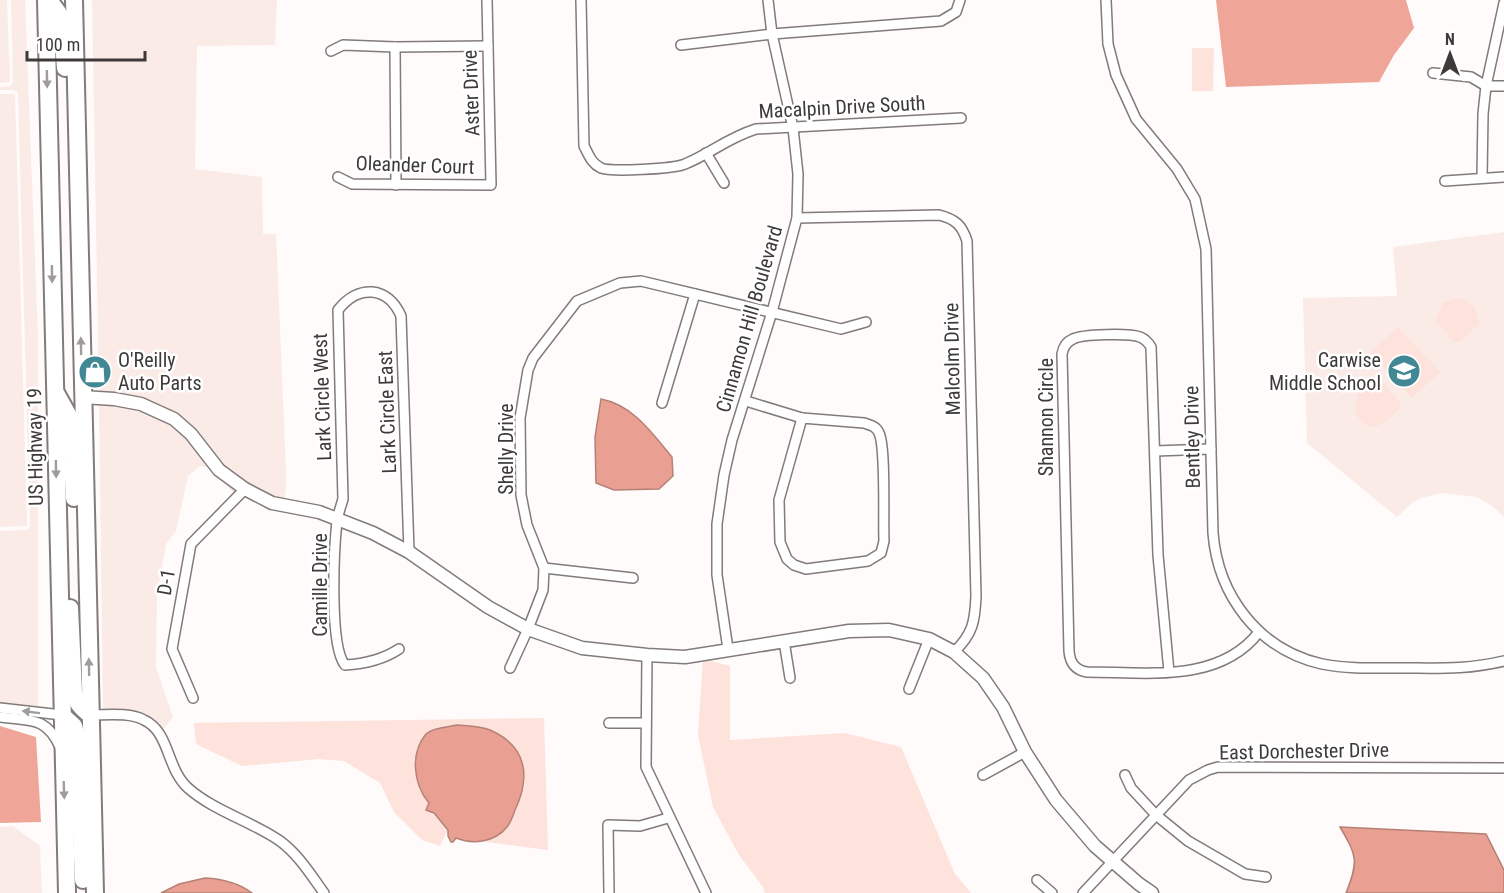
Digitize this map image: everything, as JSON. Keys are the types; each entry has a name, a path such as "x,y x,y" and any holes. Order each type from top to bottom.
{"highway":[{"path":"47,0 61,18 67,190 78,223"},
{"name":"US Highway 19","path":"47,0 54,391 68,893"},
{"path":"74,0 95,893"},
{"path":"54,391 70,418 76,564 87,611"},
{"path":"57,504 69,547 74,692 76,700 90,715"},
{"path":"62,716 74,726 77,736 84,893"}],"street":[{"name":"Aster Drive","path":"487,0 491,185"},
{"name":"Macalpin Drive South","path":"581,0 584,146 592,162 603,169 658,169 683,165 736,135 756,129 961,118"},
{"name":"Cinnamon Hill Boulevard","path":"728,649 717,575 717,524 724,475 732,440 746,401 797,218 798,174 792,128 772,34 768,0"},
{"path":"681,45 772,34 941,21 956,12 960,0"},
{"name":"Bentley Drive","path":"1106,0 1108,44 1116,75 1136,119 1177,169 1195,199 1206,249 1213,533 1218,565 1235,604 1259,632 1294,654 1313,662 1339,667 1465,669 1504,661"},
{"path":"1482,177 1486,86 1504,3"},
{"path":"331,51 344,45 488,46"},
{"path":"395,47 396,185"},
{"path":"1433,73 1471,76 1486,86 1504,86"},
{"path":"706,153 724,183"},
{"name":"Oleander Court","path":"338,177 352,184 491,185"},
{"path":"1445,181 1504,177"},
{"name":"Malcolm Drive","path":"797,218 939,215 951,218 963,228 967,241 976,596 975,620 966,641 954,652"},
{"name":"Shelly Drive","path":"510,668 543,590 544,568 527,525 521,495 519,418 528,370 533,358 577,301 620,283 641,281 841,329 866,322"},
{"name":"Lark Circle West","path":"338,518 343,499 338,310 345,301 357,293 367,292"},
{"name":"Lark Circle East","path":"367,292 378,293 387,298 396,305 401,316 409,552"},
{"path":"662,403 694,294"},
{"name":"Shannon Circle","path":"1169,672 1158,555 1152,354 1149,344 1136,336 1071,339 1064,346 1062,354 1070,657 1073,666 1084,671 1169,672 1192,670 1218,663 1241,651 1259,632"},
{"path":"82,397 141,404 174,419 191,434 219,470 245,489 272,503 319,512 373,533 409,552 488,607 528,629 582,648 685,657 871,630 908,633 929,639 954,652 976,671 992,690 1025,752 1056,800 1075,824 1095,846 1152,893"},
{"path":"746,401 802,418 864,423 872,425 878,431 882,448 884,541 881,553 868,561 806,569 794,565 787,559 780,542 779,500 802,418"},
{"path":"1155,451 1211,449"},
{"name":"D-1","path":"193,698 172,649 190,544 245,489"},
{"name":"Camille Drive","path":"338,518 335,554 336,632 340,659 345,665 357,664 390,655 399,649"},
{"path":"544,568 633,578"},
{"path":"909,689 929,639"},
{"path":"784,641 790,678"},
{"path":"648,655 645,767 706,893"},
{"path":"0,708 62,716"},
{"path":"90,715 132,716 145,720 153,726 161,734 172,767 189,788 279,841 293,852 324,893"},
{"path":"0,717 39,722 46,726 55,736 63,762"},
{"path":"609,723 645,723"},
{"path":"983,775 1025,752"},
{"name":"East Dorchester Drive","path":"1083,893 1189,780 1218,767 1504,768"},
{"path":"1125,775 1131,788 1156,815 1202,850 1245,874 1266,877"},
{"path":"609,893 608,825 640,826 669,818"},
{"path":"1037,880 1052,893"}],"shaded area":[{"path":"0,0 7,0 10,82 0,83"},
{"path":"11,0 25,0 38,337 38,712 0,708 0,531 27,530 30,526 18,94 15,90 0,90 0,87 10,86 13,82"},
{"path":"92,0 277,0 275,45 197,46 195,169 262,177 263,234 276,234 286,470 284,501 273,499 222,467 194,431 99,393"},
{"path":"1216,0 1406,0 1414,28 1394,55 1379,82 1226,87"},
{"path":"1192,48 1214,48 1213,91 1192,91"},
{"path":"0,94 15,94 27,526 0,527"},
{"name":"Carwise Middle School","path":"1504,232 1504,517 1477,497 1441,493 1421,498 1397,517 1307,443 1303,298 1397,296 1393,247"},
{"path":"1457,298 1473,306 1479,324 1460,342 1454,342 1435,320 1443,303"},
{"path":"1398,327 1440,372 1412,398 1370,353"},
{"path":"1374,381 1382,381 1400,402 1400,408 1383,423 1369,426 1358,418 1356,402 1365,387"},
{"path":"601,399 623,407 641,421 672,457 673,476 659,489 614,490 596,483 595,437"},
{"path":"99,403 140,408 172,423 238,490 234,494 211,468 200,466 188,476 176,531 166,544 157,595 156,667 173,717 163,730 154,720 132,711 103,710"},
{"path":"703,659 730,666 730,740 845,733 901,747 955,874 971,893 765,893 739,855 713,807 698,735"},
{"path":"544,718 548,850 480,841 487,841 501,833 511,821 525,785 522,760 516,750 499,735 483,727 457,725 438,729 425,735 417,748 416,779 429,803 430,811 448,830 440,846 422,840 394,812 380,783 344,761 319,759 242,766 196,744 194,723"},
{"path":"457,725 490,730 502,737 512,745 522,764 523,786 511,821 502,832 483,841 456,838 451,842 448,830 434,813 426,810 429,803 417,778 417,750 426,734"},
{"path":"0,726 36,737 41,822 0,823"},
{"path":"13,826 40,846 42,893 0,893 0,827"},
{"path":"1340,827 1486,834 1504,870 1504,893 1346,893 1353,873 1354,859 1350,845"},
{"path":"205,878 230,882 252,893 161,893 179,884"}],"place":[{"name":"Carwise Middle School","path":"1404,371"},
{"name":"O'Reilly Auto Parts","path":"95,372"}]}
